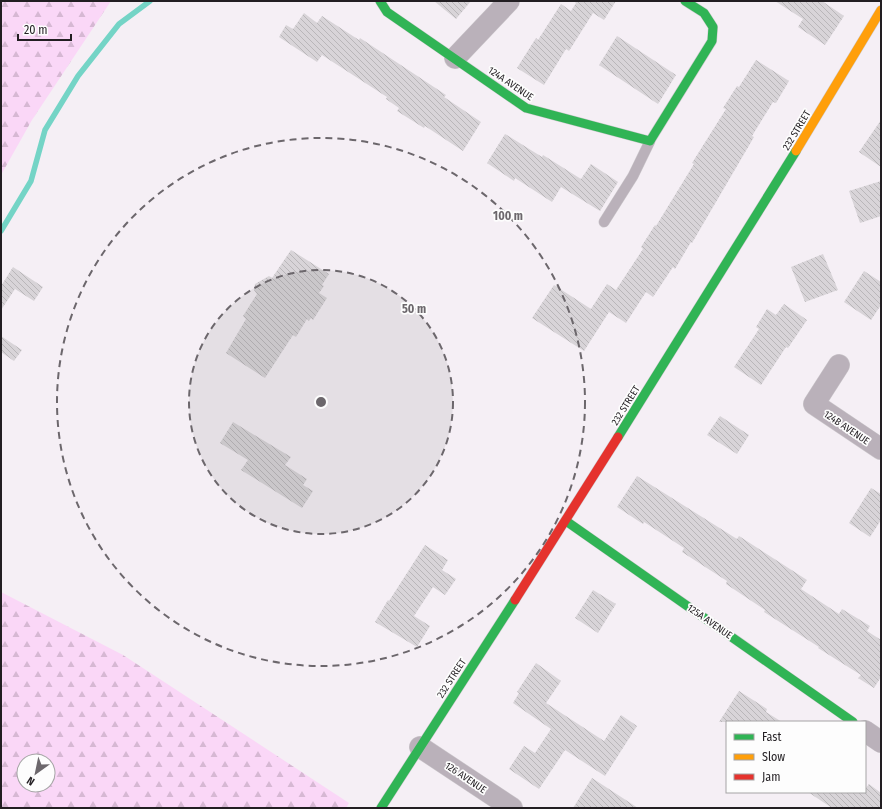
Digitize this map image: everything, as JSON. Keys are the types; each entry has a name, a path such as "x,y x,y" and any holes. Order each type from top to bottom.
{"main road":[{"name":"124A AVENUE","path":"380,1 387,12 526,108 650,141"},
{"path":"650,141 712,41 713,27 704,13 685,1"},
{"name":"232 STREET","path":"381,808 566,521 805,136 881,10"},
{"name":"125A AVENUE","path":"566,521 852,721"}],"street":[{"path":"455,58 509,1"},
{"name":"124B AVENUE","path":"839,365 814,404 881,450"},
{"path":"866,732 881,742"},
{"name":"126 AVENUE","path":"420,747 512,808"}],"lane":[{"path":"604,222 633,176 650,141"}],"green space":[{"path":"1,1 111,1 32,120 1,175"},
{"path":"1,592 123,655 349,803 346,808 1,808"}],"building":[{"path":"434,1 471,1 456,19"},
{"path":"574,1 616,1 604,20 593,13 569,51 566,49 544,85 517,68 536,38 538,40 561,4 571,11 576,3"},
{"path":"775,1 822,1 844,16 825,45 798,27 803,19"},
{"path":"304,13 317,23 322,16 359,40 360,38 446,95 444,97 481,122 463,151 425,126 424,128 397,111 399,108 386,99 387,97 322,55 317,62 279,37 286,25 293,29"},
{"path":"617,36 676,75 658,104 599,65"},
{"path":"756,60 789,81 776,103 773,102 752,136 754,137 692,243 691,242 675,269 673,267 653,297 646,292 626,323 609,312 584,351 532,318 554,285 591,309 607,284 616,290 643,249 641,247 655,225 656,226 694,164 692,163 726,109 723,108 737,86 739,87"},
{"path":"881,120 881,167 859,152"},
{"path":"505,134 542,157 543,155 581,179 591,164 618,182 600,211 561,187 552,202 515,178 514,181 487,163"},
{"path":"881,181 881,216 860,223 849,191"},
{"path":"291,250 329,274 319,293 327,298 313,320 311,318 309,321 307,319 296,337 293,335 265,378 226,353 246,319 243,316 257,294 254,290 255,284 269,276 272,278"},
{"path":"823,254 838,290 805,302 791,267"},
{"path":"13,267 43,287 34,301 15,289 1,310 1,286"},
{"path":"864,271 881,282 881,305 871,320 844,302"},
{"path":"784,304 807,320 788,348 786,347 761,385 734,367 759,329 756,327 767,309 776,315"},
{"path":"1,336 22,350 14,361 1,352"},
{"path":"720,416 749,435 737,454 707,435"},
{"path":"233,422 291,457 285,465 307,479 303,485 313,491 302,508 241,470 248,460 220,443"},
{"path":"637,476 737,539 739,536 807,580 801,589 839,614 842,609 870,626 867,631 881,640 881,677 874,688 858,678 861,675 764,612 765,610 726,584 727,581 682,552 684,548 644,522 643,524 617,507"},
{"path":"871,488 881,494 881,520 870,537 849,523"},
{"path":"425,545 448,560 442,570 456,579 445,595 433,587 414,616 430,626 417,647 375,622"},
{"path":"593,590 616,604 598,633 575,618"},
{"path":"536,663 561,681 546,703 604,741 621,715 637,726 605,776 565,750 539,789 509,769 524,746 535,753 551,729 513,703 519,693 517,692"},
{"path":"739,691 767,709 766,712 780,721 726,721 719,722"},
{"path":"592,778 638,808 573,808"},
{"path":"869,784 881,793 881,808 832,808 810,793 866,793 866,788"}],"waterway":[{"path":"1,231 31,181 45,130 78,76 119,24 150,1"}],"traffic: fast":[{"path":"380,1 387,12 526,108 650,141 712,41 713,27 704,13 685,1"},
{"path":"618,437 796,151"},
{"path":"566,521 852,721"},
{"path":"381,808 515,600"}],"traffic: slow":[{"path":"796,151 881,10"}],"traffic: jam":[{"path":"515,600 618,437"}]}
